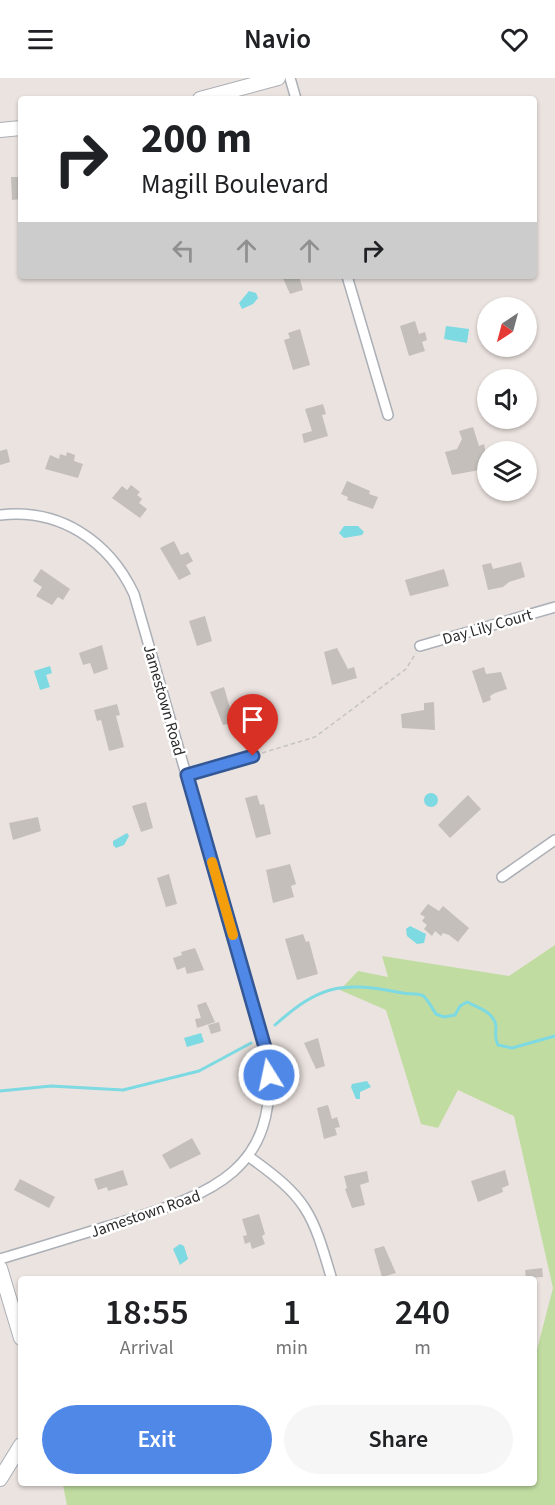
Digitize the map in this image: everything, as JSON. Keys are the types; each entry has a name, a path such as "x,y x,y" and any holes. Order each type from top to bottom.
{"street":[{"path":"211,96 278,78"},
{"path":"290,78 295,96"},
{"path":"0,130 18,128"},
{"path":"348,279 388,415"},
{"name":"Jamestown Road","path":"0,515 27,514 63,522 92,539 117,563 134,594 268,1058 270,1091 260,1131 248,1156 223,1181 193,1199 0,1259"},
{"name":"Day Lily Court","path":"420,646 555,607"},
{"path":"187,775 253,756"},
{"path":"502,878 555,840"},
{"path":"248,1156 281,1179 304,1205 314,1221 331,1276"},
{"path":"0,1268 18,1328"},
{"path":"0,1479 18,1450"}],"path":[{"path":"253,756 315,737 406,669 420,646"}],"green space":[{"path":"555,945 555,1505 67,1505 63,1486 537,1486 537,1349 553,1288 514,1116 458,1090 438,1128 421,1124 386,1010 340,990 358,971 388,977 382,956 509,976"}],"water":[{"path":"249,291 256,293 258,298 253,304 242,309 239,303"},
{"path":"446,326 469,329 467,343 444,339"},
{"path":"344,526 358,526 364,532 362,535 344,538 339,533"},
{"path":"50,666 52,673 46,675 50,687 40,690 34,671"},
{"path":"428,793 434,793 438,800 434,807 428,807 424,803 424,797"},
{"path":"127,833 129,836 124,845 116,848 113,841"},
{"path":"410,926 426,934 424,943 417,944 407,936 406,929"},
{"path":"201,1033 204,1042 187,1047 184,1038"},
{"path":"367,1081 371,1087 360,1092 360,1099 356,1099 352,1084"},
{"path":"180,1244 184,1246 188,1259 180,1265 173,1249"}],"building":[{"path":"11,177 18,177 18,199 12,200"},
{"path":"283,279 300,279 303,290 290,294"},
{"path":"415,321 419,334 425,332 427,340 422,342 425,351 409,356 400,326"},
{"path":"300,329 310,365 293,370 284,340 290,338 288,333"},
{"path":"323,404 326,414 322,415 328,436 304,443 302,434 312,431 305,409"},
{"path":"473,427 477,441 477,470 452,475 445,452 457,449 462,439 459,431"},
{"path":"7,449 10,462 0,465 0,451"},
{"path":"67,452 75,455 74,461 83,464 78,478 45,469 50,455 59,459 60,454 66,456"},
{"path":"347,481 378,497 373,509 347,500 348,497 341,494"},
{"path":"131,485 140,492 137,495 142,499 139,503 147,509 140,518 112,498 122,486 127,490"},
{"path":"174,541 181,555 188,552 193,561 186,565 191,574 179,580 160,548"},
{"path":"521,562 525,577 509,582 503,587 488,590 482,565 491,563 493,569"},
{"path":"41,569 70,589 63,600 58,597 52,605 36,596 42,587 33,581"},
{"path":"444,569 449,586 410,596 405,580"},
{"path":"205,616 212,641 197,646 189,621"},
{"path":"102,645 108,669 94,674 90,663 83,665 79,653"},
{"path":"337,648 348,669 354,667 357,678 332,685 324,652"},
{"path":"484,667 486,674 501,672 507,689 495,693 490,696 491,700 483,703 472,671"},
{"path":"224,687 234,722 223,725 210,692"},
{"path":"434,702 435,730 402,728 401,714 424,710 424,703"},
{"path":"117,704 120,715 116,716 124,747 109,751 101,720 97,721 94,710"},
{"path":"257,795 260,805 264,804 271,834 256,838 245,798"},
{"path":"468,795 481,809 450,838 438,825"},
{"path":"146,802 153,828 141,832 132,806"},
{"path":"38,817 41,831 13,840 9,823"},
{"path":"290,864 296,884 291,886 294,897 273,903 266,870"},
{"path":"169,874 177,904 166,907 157,878"},
{"path":"428,904 439,911 443,906 469,928 458,942 449,935 443,933 441,936 435,931 432,936 424,929 427,925 422,921 425,917 420,914"},
{"path":"303,934 306,942 309,941 318,974 297,980 285,939"},
{"path":"195,948 204,970 187,974 185,967 177,970 173,958 182,955 181,952"},
{"path":"206,1002 215,1022 197,1028 195,1019 201,1018 197,1005"},
{"path":"219,1022 221,1031 211,1034 208,1025"},
{"path":"318,1038 325,1066 316,1069 304,1043"},
{"path":"328,1105 332,1119 337,1117 340,1127 335,1128 337,1135 324,1139 317,1108"},
{"path":"192,1138 201,1154 170,1169 162,1155"},
{"path":"123,1170 128,1185 108,1191 107,1187 98,1190 94,1179"},
{"path":"505,1170 509,1185 502,1188 503,1192 478,1202 471,1181"},
{"path":"367,1171 369,1182 360,1185 365,1205 352,1208 345,1189 347,1188 344,1176"},
{"path":"20,1179 55,1197 49,1208 14,1190"},
{"path":"259,1214 265,1234 262,1236 265,1244 252,1249 250,1242 245,1244 243,1236 247,1235 242,1219"},
{"path":"384,1246 396,1273 382,1276 374,1249"},
{"path":"542,1268 543,1277 526,1276 525,1270"}],"waterway":[{"path":"275,1025 318,995 345,987 360,987 424,996 436,1014 444,1017 455,1015 460,1006 467,1002 484,1011 495,1021 498,1045 512,1048 555,1036"},
{"path":"0,1091 51,1086 123,1090 199,1071 251,1043"}],"slow traffic":[{"path":"212,862 233,935"}],"route":[{"path":"253,756 187,775 268,1058 269,1075"}]}
